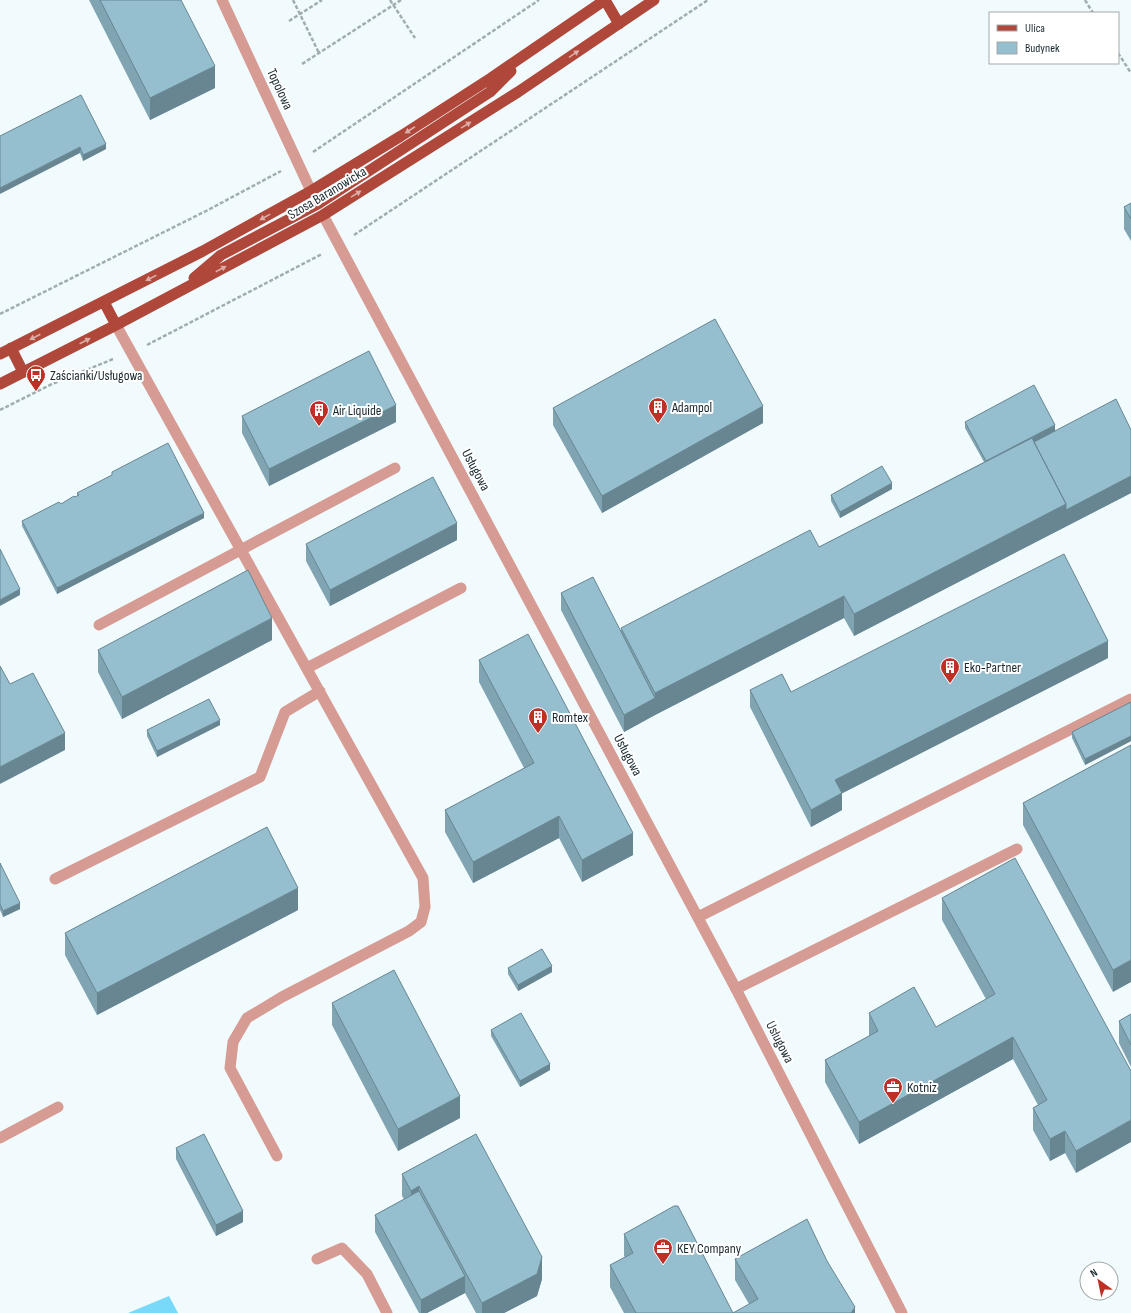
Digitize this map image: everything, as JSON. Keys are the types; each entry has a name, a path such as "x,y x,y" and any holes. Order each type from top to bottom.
{"main road":[{"name":"Szosa Baranowicka","path":"0,354 203,251 311,191 401,136 491,78 605,0"},
{"path":"605,0 619,24"},
{"name":"Szosa Baranowicka","path":"0,384 116,325 323,215 518,92 654,0"},
{"path":"180,291 221,255 318,204 490,92 532,50"},
{"path":"311,191 323,215"},
{"path":"104,302 116,325"},
{"path":"11,348 23,372"}],"street":[{"name":"Topolowa","path":"222,0 311,191"},
{"name":"Usługowa","path":"323,215 736,989 902,1313"},
{"path":"116,325 423,878 425,908 421,922 409,931 282,997 247,1018 232,1042 230,1068 277,1156"},
{"path":"99,625 395,468"},
{"path":"307,668 461,588"},
{"path":"55,879 260,777 285,712 320,691"},
{"path":"698,917 1131,699"},
{"path":"736,989 1017,849"},
{"path":"0,1138 58,1107"},
{"path":"317,1260 342,1248 367,1274 386,1313"}],"path":[{"path":"293,0 319,53"},
{"path":"289,21 322,0"},
{"path":"390,0 416,38"},
{"path":"302,64 401,0"},
{"path":"0,314 208,210 298,162 539,0"},
{"path":"0,410 50,385 142,347 339,245 708,0"},
{"path":"1085,0 1092,12"},
{"path":"1119,55 1131,73"}],"shaded area":[{"path":"169,1296 178,1313 128,1313"}],"building":[{"path":"100,0 181,0 215,66 150,98"},
{"path":"81,95 106,144 83,155 80,147 0,188 0,136"},
{"path":"1131,203 1131,219 1124,207"},
{"name":"Adampol","path":"715,319 763,406 602,496 553,408"},
{"name":"Air Liquide","path":"369,351 396,405 269,469 242,416"},
{"path":"1034,385 1055,425 986,461 965,422"},
{"path":"1116,399 1131,430 1131,476 1066,510 1066,504 1034,442"},
{"path":"1032,438 1066,504 854,614 844,596 655,693 621,628 810,530 819,547"},
{"path":"168,443 204,513 57,588 22,521 59,502 61,504 74,496 79,495 77,493 112,475 112,472"},
{"path":"882,466 892,483 840,512 831,495"},
{"path":"433,477 457,523 330,590 306,544"},
{"path":"0,549 20,589 0,600"},
{"name":"Eko-Partner","path":"1064,554 1108,641 835,780 842,793 811,810 750,690 782,674 791,692"},
{"path":"248,570 272,618 122,697 98,650"},
{"path":"593,577 655,698 624,715 561,593"},
{"name":"Romtex","path":"528,634 633,833 582,860 559,816 473,862 445,810 534,763 479,660"},
{"path":"0,666 10,684 33,673 65,733 0,767"},
{"path":"209,699 220,720 157,751 147,730"},
{"path":"1131,702 1131,736 1085,759 1072,732"},
{"path":"1131,745 1131,960 1113,970 1023,803"},
{"path":"267,827 298,888 97,993 65,933"},
{"path":"1015,858 1131,1071 1131,1120 1076,1151 1065,1131 1050,1139 1033,1108 1047,1100 1013,1037 859,1122 825,1060 878,1031 869,1013 914,987 936,1027 995,994 942,898"},
{"path":"0,863 20,903 3,911 0,904"},
{"path":"542,949 552,966 518,985 508,968"},
{"path":"394,970 460,1096 398,1129 332,1003"},
{"path":"521,1013 550,1064 520,1081 491,1030"},
{"path":"1131,1014 1131,1045 1119,1021"},
{"path":"204,1134 243,1211 216,1225 176,1148"},
{"path":"476,1134 542,1257 537,1274 482,1303 419,1186 411,1191 402,1174"},
{"path":"419,1191 465,1276 421,1300 375,1215"},
{"name":"KEY Company","path":"674,1206 678,1206 733,1313 636,1313 610,1265 633,1253 624,1234"},
{"name":"KEY Company","path":"807,1219 827,1261 855,1307 851,1313 733,1313 758,1299 735,1259"}],"place":[{"name":"Zaścianki/Usługowa","path":"36,392"},
{"name":"Adampol","path":"658,424"},
{"name":"Air Liquide","path":"319,427"},
{"name":"Eko-Partner","path":"950,684"},
{"name":"Romtex","path":"538,734"},
{"name":"Kotniz","path":"893,1104"},
{"name":"KEY Company","path":"663,1265"}]}
